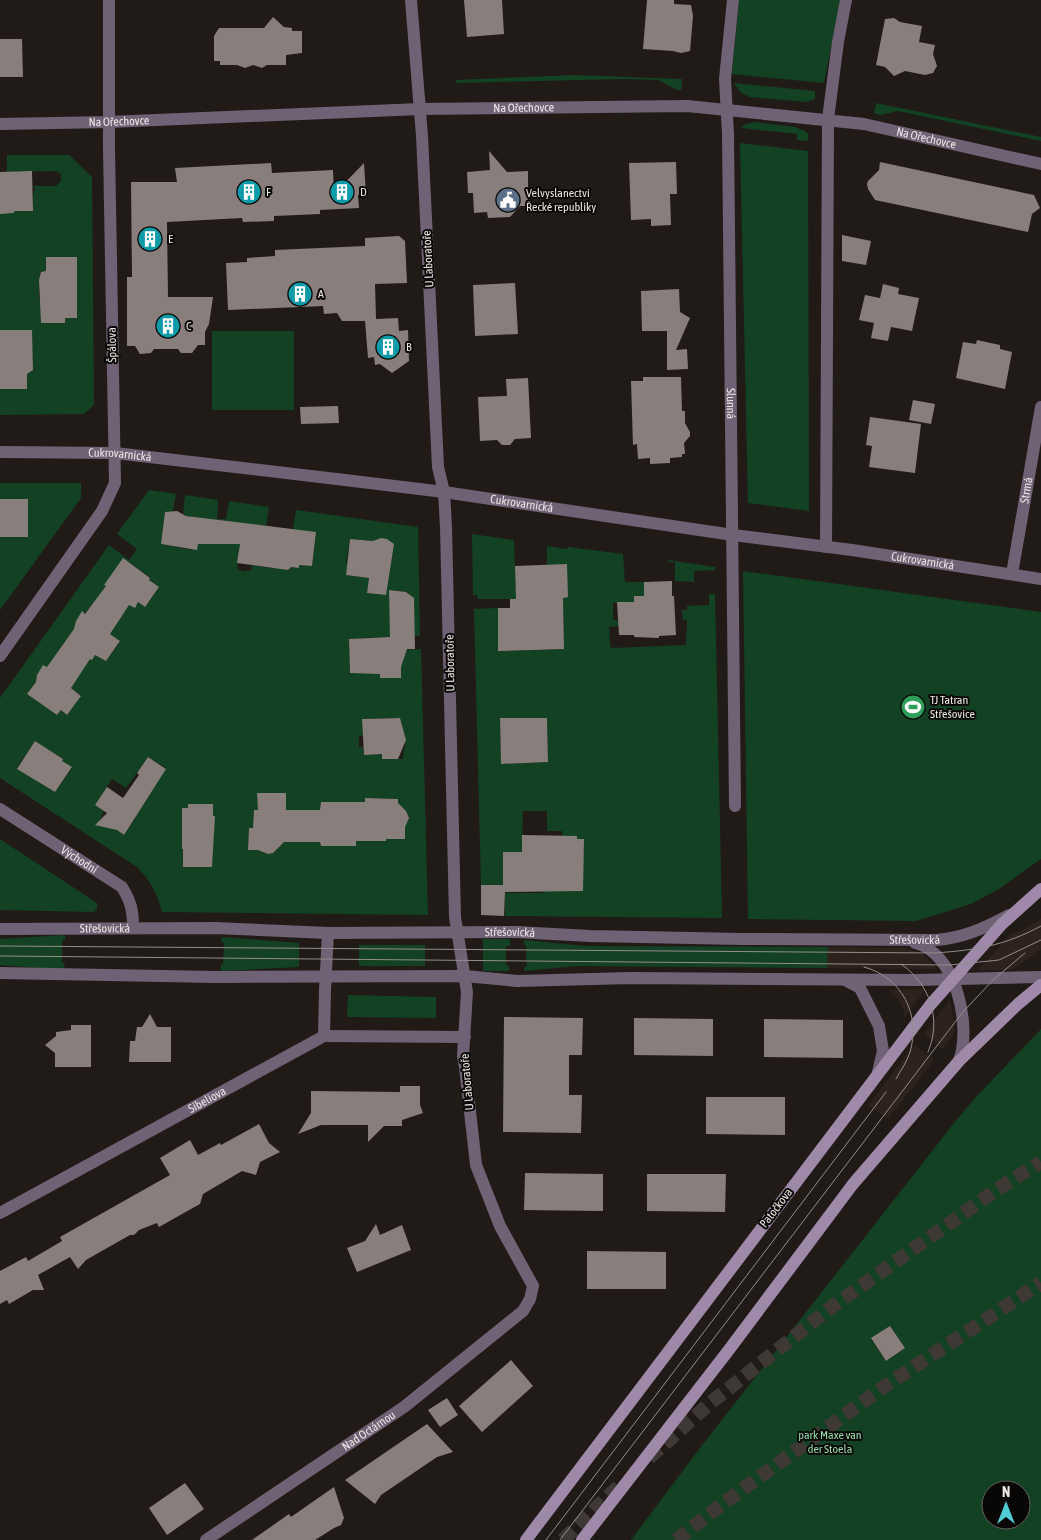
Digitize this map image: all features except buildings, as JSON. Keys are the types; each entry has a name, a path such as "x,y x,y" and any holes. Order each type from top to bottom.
{"main road":[{"name":"Patočkova","path":"526,1540 952,979 1013,912 1041,889"},
{"path":"582,1540 728,1351 853,1184 960,1061 1012,1009 1041,985"}],"street":[{"name":"Špálova","path":"0,656 102,511 115,483 109,122 109,0"},
{"name":"U Laboratoře","path":"411,0 420,109 438,467 444,492 446,528 455,917 467,992 463,1056 476,1165 500,1226 533,1286 530,1299 523,1311"},
{"name":"Slunná","path":"733,0 725,79 733,535 735,806"},
{"path":"826,547 828,119 832,80 846,0"},
{"name":"Na Ořechovce","path":"0,124 109,122 420,109 687,106 864,124 1041,164"},
{"name":"Strmá","path":"1012,574 1041,407"},
{"name":"Cukrovarnická","path":"0,452 115,453 444,492 1041,579"},
{"name":"Východní","path":"0,810 122,887 130,902 133,928"},
{"name":"Střešovická","path":"0,929 214,928 328,933 516,932 609,936 905,941 961,937 992,924 1013,912"},
{"path":"328,933 324,1036 464,1037"},
{"path":"905,941 920,944 932,950 942,961 952,979 964,1027 964,1046 960,1061"},
{"path":"0,973 215,977 465,976 517,981 631,978 875,980 1041,977"},
{"path":"842,980 860,988 876,1018 883,1051 878,1074"},
{"name":"Sibeliova","path":"0,1213 324,1036"},
{"name":"Nad Octárnou","path":"206,1540 404,1407 523,1311"}],"shaded area":[{"path":"1041,919 1041,949 1012,970 978,970 1011,934 1027,928"},
{"path":"828,947 906,948 923,954 937,969 827,968"},
{"path":"926,989 904,1018 900,1002 889,990"},
{"path":"950,1000 954,1021 954,1034 943,1049 924,1034"},
{"path":"914,1045 934,1060 888,1119 868,1106"}],"green space":[{"path":"739,0 840,0 824,83 732,74"},
{"path":"575,75 682,79 681,90 677,90 658,80 456,83 456,80"},
{"path":"734,83 815,91 815,99 806,102 750,97 741,93"},
{"path":"876,103 1041,137 1041,141 898,111 880,115 874,113"},
{"path":"754,122 795,127 808,134 808,141 797,140 797,134 741,128 746,124"},
{"path":"740,143 808,151 809,511 748,503"},
{"path":"7,155 69,155 92,177 94,405 84,414 0,415 0,389 27,389 27,374 33,370 32,348 27,348 27,330 0,330 0,213 33,211 35,189 32,186 56,186 61,181 61,174 56,171 7,172","holes":["46,257 76,257 77,318 65,318 65,323 55,323 39,297 41,272 46,271"]},
{"path":"212,331 294,331 294,410 212,410"},
{"path":"0,483 81,483 81,498 0,610"},
{"path":"149,490 176,494 173,511 165,513 161,544 192,550 197,517 186,516 183,513 185,495 218,500 217,519 226,519 229,501 269,507 266,526 243,523 237,568 243,571 251,571 252,565 270,568 280,566 288,570 291,567 299,568 299,565 312,566 316,533 293,529 296,510 418,527 420,636 349,640 350,673 380,673 380,678 401,678 401,666 404,659 401,650 421,649 428,915 162,912 153,888 137,867 0,778 0,698 109,545 129,560 137,549 117,534","holes":["350,539 374,541 385,539 394,544 385,595 367,593 369,578 346,575","124,559 150,577 149,580 159,587 145,607 138,602 134,607 130,606 105,586","391,590 406,592 413,597 414,620 389,601","94,603 111,632 110,634 120,642 106,661 95,655 92,659 75,627","47,668 81,695 67,715 61,710 57,715 27,694 37,681 39,672","393,718 394,730 402,730 405,737 403,759 383,759 382,754 364,755 363,747 359,747 359,736 363,736 362,719","35,741 63,759 62,761 72,768 55,792 17,768","148,757 166,768 145,801 132,814 136,817 124,835 114,828 107,828 100,820 104,811 95,805 112,779 126,788","258,793 286,793 286,810 277,842 277,850 270,854 260,850 248,850 249,829 253,828 254,810 258,810","365,798 398,799 398,810 405,810 409,817 405,826 405,839 386,839 384,841 366,833 366,841 364,839 356,839 356,846 320,845 321,802 365,802","189,804 213,804 211,867 183,866 182,817"]},
{"path":"472,534 514,540 516,599 478,599 477,595 473,595"},
{"path":"547,546 623,554 625,582 644,582 644,596 634,596 634,602 613,603 613,620 619,621 619,626 609,627 610,646 612,648 686,645 687,620 683,620 682,610 687,610 687,606 709,605 709,594 715,594 722,918 505,916 505,893 543,893 577,852 584,852 584,839 577,839 576,836 562,836 562,831 547,831 547,811 523,811 522,852 503,852 503,885 481,885 474,609 498,608 499,651 564,649 563,597 568,597 547,565","holes":["547,718 548,762 501,764 500,719"]},
{"path":"668,560 715,567 715,570 694,571 694,582 675,581 675,562 668,562"},
{"path":"743,571 1041,612 1041,859 999,889 971,904 916,921 748,919"},
{"path":"0,839 97,903 97,909 94,912 0,910"},
{"path":"65,935 65,940 62,941 62,962 64,963 65,970 0,965 0,939"},
{"path":"222,937 299,943 299,967 221,971 224,943 221,941"},
{"path":"483,939 510,939 510,946 506,946 506,965 509,966 509,971 483,971"},
{"path":"524,940 585,946 828,947 827,968 577,966 524,971 524,967 527,966"},
{"path":"359,945 425,945 425,966 359,966"},
{"path":"348,995 436,997 436,1018 347,1017"},
{"name":"park Maxe van der Stoela","path":"1041,1029 1041,1540 631,1540 703,1444 975,1098","holes":["890,1326 905,1348 886,1361 871,1339"]}],"tunnel":[{"path":"649,1458 709,1404 833,1306 1002,1186 1041,1162"},
{"path":"676,1540 885,1386 1041,1283"},
{"path":"563,1540 622,1483"}],"tram line":[{"path":"0,946 935,953 1002,943 1041,926"},
{"path":"0,956 950,965 999,960 1041,940"},
{"path":"560,1540 962,1013 994,979 1025,953"},
{"path":"901,964 919,982 931,1003 934,1027 928,1052"},
{"path":"864,967 889,979 905,999 910,1011 913,1038 906,1063 896,1079"},
{"path":"546,1540 886,1092"}],"place":[{"name":"F","path":"249,192"},
{"name":"D","path":"342,192"},
{"name":"Velvyslanectví Řecké republiky","path":"508,200"},
{"name":"E","path":"150,239"},
{"name":"A","path":"300,294"},
{"name":"C","path":"168,326"},
{"name":"B","path":"388,347"},
{"name":"TJ Tatran Střešovice","path":"913,707"}]}
